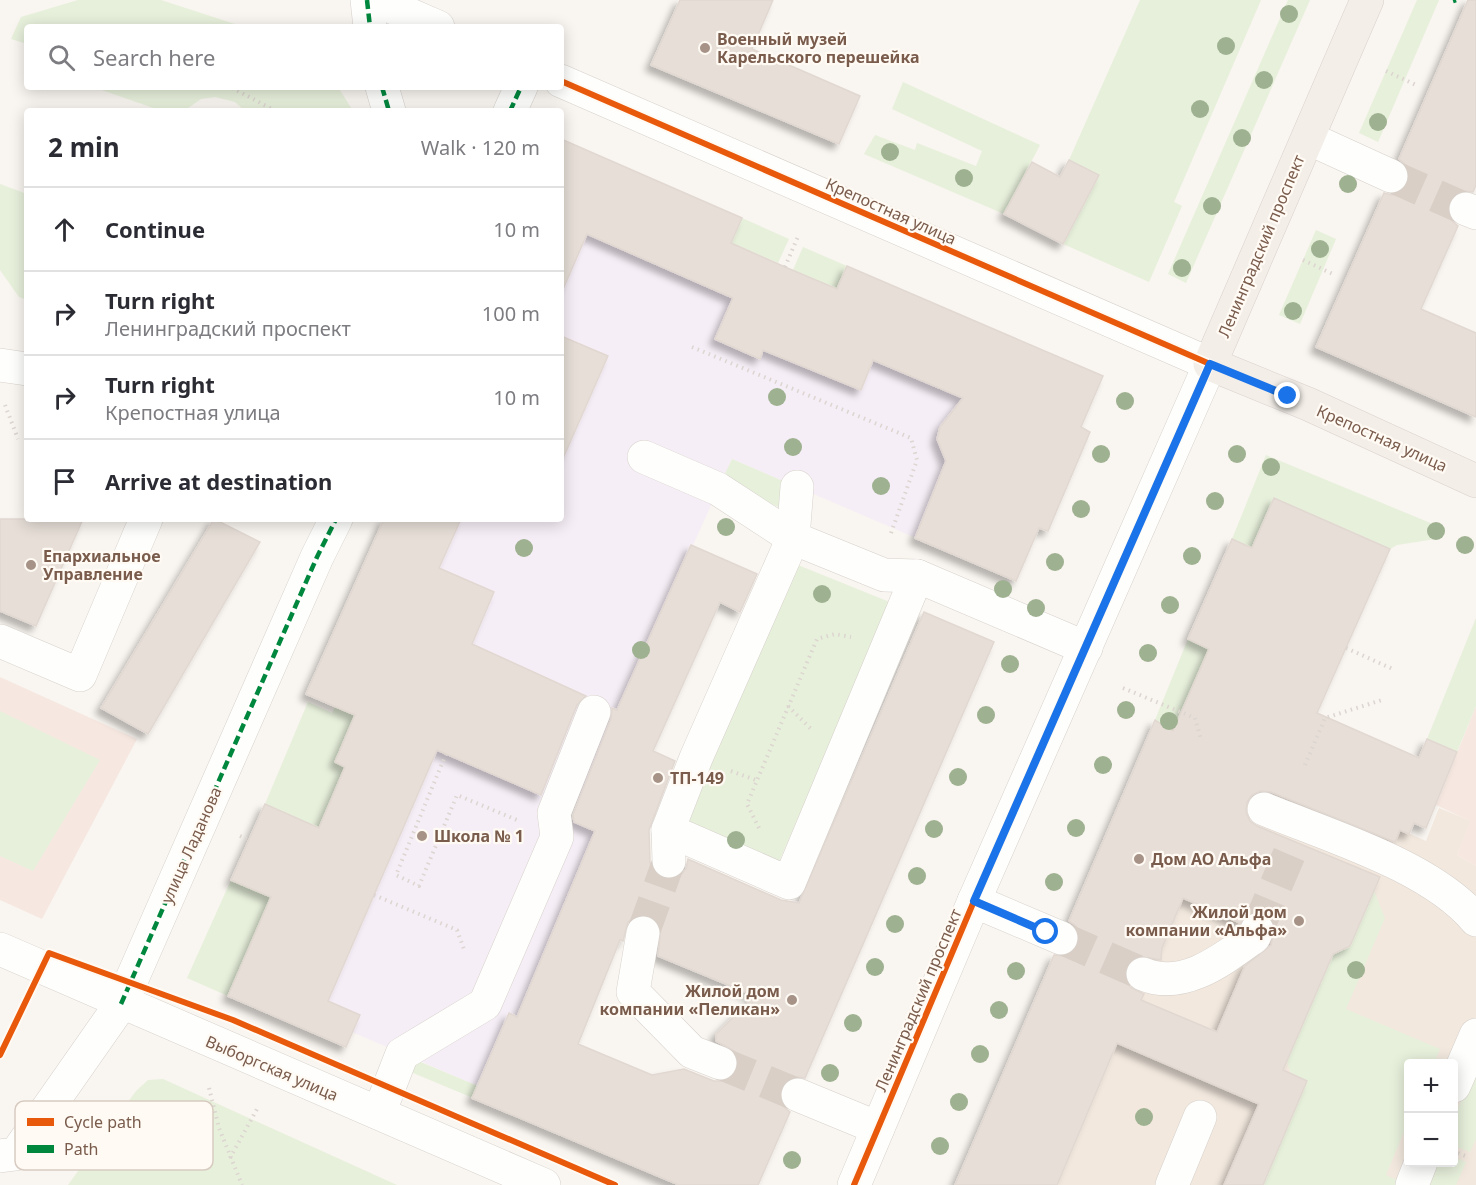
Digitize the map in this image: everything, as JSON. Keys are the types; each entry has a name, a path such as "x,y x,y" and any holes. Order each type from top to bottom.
{"main road":[{"name":"Ленинградский проспект","path":"1210,364 1367,0"},
{"name":"Крепостная улица","path":"1210,364 1308,404 1476,481"}],"street":[{"path":"367,0 370,24"},
{"path":"376,0 431,24"},
{"name":"Крепостная улица","path":"564,82 1210,364"},
{"path":"383,90 388,108"},
{"path":"511,108 520,90"},
{"path":"1308,138 1391,176"},
{"name":"Ленинградский проспект","path":"854,1185 974,901 1210,364"},
{"path":"0,365 24,369"},
{"path":"644,457 718,489 793,538 884,575 917,576 1086,648"},
{"path":"797,487 793,538 696,758 668,845 789,883 917,576"},
{"path":"0,641 80,675 145,522"},
{"name":"улица Ладанова","path":"48,1101 121,1004 317,557 334,522"},
{"path":"379,1113 402,1054 485,1004 557,837 554,813 594,712"},
{"path":"1264,810 1298,834 1404,867 1465,907 1476,920"},
{"path":"974,901 1061,938"},
{"path":"1143,974 1158,980 1184,977 1214,966 1254,937 1257,930"},
{"path":"642,933 633,992 692,1052 720,1063"},
{"name":"Выборгская улица","path":"0,950 544,1185"},
{"path":"1458,1077 1476,1035"},
{"path":"798,1095 878,1128"},
{"path":"1172,1185 1200,1117"},
{"path":"1412,1185 1419,1167"}],"path":[{"path":"1386,71 1416,85"},
{"path":"236,90 270,108"},
{"path":"785,267 800,234"},
{"path":"1303,261 1335,275"},
{"path":"692,347 911,438 917,460 891,528 884,575"},
{"path":"4,402 18,439"},
{"path":"800,857 763,838 747,804 756,780 817,639 835,634 876,641 889,647"},
{"path":"1346,648 1395,670"},
{"path":"1123,688 1195,718 1201,740"},
{"path":"1305,765 1325,718 1382,700"},
{"path":"446,754 396,875 419,886 457,795 557,837"},
{"path":"240,836 249,840"},
{"path":"374,895 457,930 485,1004"},
{"path":"209,1088 213,1101"},
{"path":"213,1101 230,1158 242,1185"},
{"path":"230,1158 257,1109"},
{"path":"1458,1153 1468,1157"}],"shaded area":[{"path":"564,140 742,218 711,288 733,298 715,339 759,358 778,318 817,334 847,266 1103,376 1081,427 1090,432 1048,531 1039,528 1016,581 732,459 569,819 595,831 517,1017 509,1014 478,1086 352,1032 346,1047 228,996 231,880 265,804 319,827 345,767 335,762 355,715 306,694 383,522 564,522"},
{"path":"0,677 137,739 42,919 0,900"},
{"path":"1476,706 1476,866 1457,855 1470,821 1436,805"},
{"path":"1155,720 1426,841 1439,808 1471,821 1457,855 1476,866 1476,1185 955,1185"}],"green space":[{"path":"78,0 161,0 235,24 24,24 24,43 11,39 21,17"},
{"path":"1140,0 1261,0 1174,202 1182,206 1149,282 1063,244 1099,176 1069,160"},
{"path":"1288,0 1310,0 1186,283 1168,274"},
{"path":"1417,0 1439,0 1378,142 1359,133"},
{"path":"903,82 1040,145 1004,214 864,154 875,135 915,150 917,143 976,166 982,151 892,109"},
{"path":"102,90 340,90 351,108 242,108 235,102 215,97 201,99 188,108 153,108"},
{"path":"0,184 24,193 24,299 19,297 0,270"},
{"path":"742,218 789,239 778,263 731,243"},
{"path":"1316,230 1336,239 1300,324 1279,315"},
{"path":"803,247 847,266 837,289 793,270"},
{"path":"1266,455 1445,529 1442,538 1397,545 1390,549 1274,498 1252,548 1232,539"},
{"path":"732,459 790,484 779,507 721,482"},
{"path":"793,563 892,603 778,864 684,826"},
{"path":"1476,618 1476,706 1457,752 1427,739"},
{"path":"1188,639 1209,649 1188,697 1201,740 1155,720"},
{"path":"308,702 332,713 335,707 355,715 335,762 345,767 319,828 265,804"},
{"path":"0,711 100,760 33,871 0,856"},
{"path":"231,880 285,903 228,996 187,978"},
{"path":"1374,891 1385,918 1346,1009 1440,1049 1436,1059 1404,1059 1404,1132 1386,1175 1399,1181 1398,1185 1263,1185 1307,1081 1291,1074 1287,1062 1334,953 1350,946"},
{"path":"411,1058 478,1086 473,1098 406,1070"},
{"path":"1476,1066 1476,1139 1470,1152 1458,1148 1458,1109"},
{"path":"163,1079 212,1101 129,1101 148,1080"},
{"path":"213,1102 397,1185 68,1185 79,1170 213,1170"},
{"path":"1458,1159 1466,1162 1456,1185 1425,1185 1432,1167 1458,1167"}],"building":[{"path":"680,0 773,0 752,49 860,96 839,144 651,65"},
{"path":"1468,0 1476,0 1476,185 1473,192 1463,191 1454,195 1449,202 1448,212 1451,220 1458,226 1421,309 1476,333 1476,417 1316,347 1384,193 1392,195 1401,192 1408,183 1410,174 1407,166 1399,159"},
{"path":"564,140 742,218 731,243 785,267 837,289 847,266 1103,376 1081,427 1090,432 1048,531 1039,528 1016,581 915,538 946,461 937,439 940,427 963,398 873,360 861,390 763,350 760,359 715,339 733,298 587,234 564,287"},
{"path":"1069,160 1099,175 1063,244 1004,214 1032,162 1060,177"},
{"path":"564,337 608,356 564,456"},
{"path":"1274,498 1390,549 1317,713 1419,758 1427,739 1457,752 1426,828 1414,823 1409,834 1400,830 1395,842 1271,792 1261,791 1252,795 1247,802 1246,812 1250,821 1257,826 1380,877 1350,946 1333,954 1283,1070 1307,1081 1263,1185 1224,1185 1259,1104 1117,1043 1057,1185 955,1185 1054,955 1064,956 1073,953 1078,946 1079,935 1076,926 1069,921 1155,720 1173,731 1209,649 1188,639 1232,539 1252,548","holes":["1183,898 1240,923 1246,915 1254,912 1264,913 1272,918 1275,927 1271,945 1245,966 1217,1032 1141,1000 1144,994 1130,987 1125,978 1125,968 1130,960 1138,956 1161,960 1162,948"]},
{"name":"Епархиальное Управление","path":"0,519 24,519 24,522 82,522 36,626 0,611"},
{"path":"212,522 220,522 260,542 148,734 101,708"},
{"path":"383,522 460,522 439,568 494,592 472,644 586,696 577,705 541,795 437,750 328,1001 360,1015 346,1047 228,996 271,897 231,880 265,804 319,828 345,767 335,762 355,715 306,694"},
{"name":"Жилой дом компании «Пеликан»","path":"691,545 757,574 740,612 720,602 653,751 675,761 649,830 650,862 653,871 661,878 670,880 679,877 686,869 688,859 781,900 799,903 924,612 994,642 805,1078 795,1077 787,1080 781,1087 780,1098 783,1106 790,1112 758,1185 679,1185 472,1098 509,1013 517,1017 595,831 574,822 573,815 611,719 612,708 617,710","holes":["646,914 654,918 661,927 658,956 755,996 716,1034 716,1041 734,1051 738,1060 738,1069 731,1078 714,1081 684,1069 652,1075 578,1044 620,940 623,941 628,922 636,916"]}],"tunnel":[{"path":"1391,176 1466,209"},
{"path":"1257,930 1294,843"},
{"path":"643,933 669,861"},
{"path":"1061,938 1143,974"},
{"path":"720,1063 798,1095"}],"marked path":[{"path":"367,0 370,24"},
{"path":"383,90 388,108"},
{"path":"511,108 520,90"},
{"path":"121,1004 317,557 334,522"}],"cycle path":[{"path":"564,82 1210,364 974,901 854,1185"},
{"path":"0,1055 49,953 233,1020 615,1185"}],"place":[{"name":"Военный музей Карельского перешейка","path":"705,48"},
{"name":"Епархиальное Управление","path":"31,565"},
{"name":"ТП-149","path":"658,778"},
{"name":"Школа № 1","path":"422,836"},
{"name":"Дом АО Альфа","path":"1139,859"},
{"name":"Жилой дом компании «Альфа»","path":"1299,921"},
{"name":"Жилой дом компании «Пеликан»","path":"792,1000"}],"route":[{"path":"1046,932 974,901 1191,412 1210,364 1288,396"}]}
